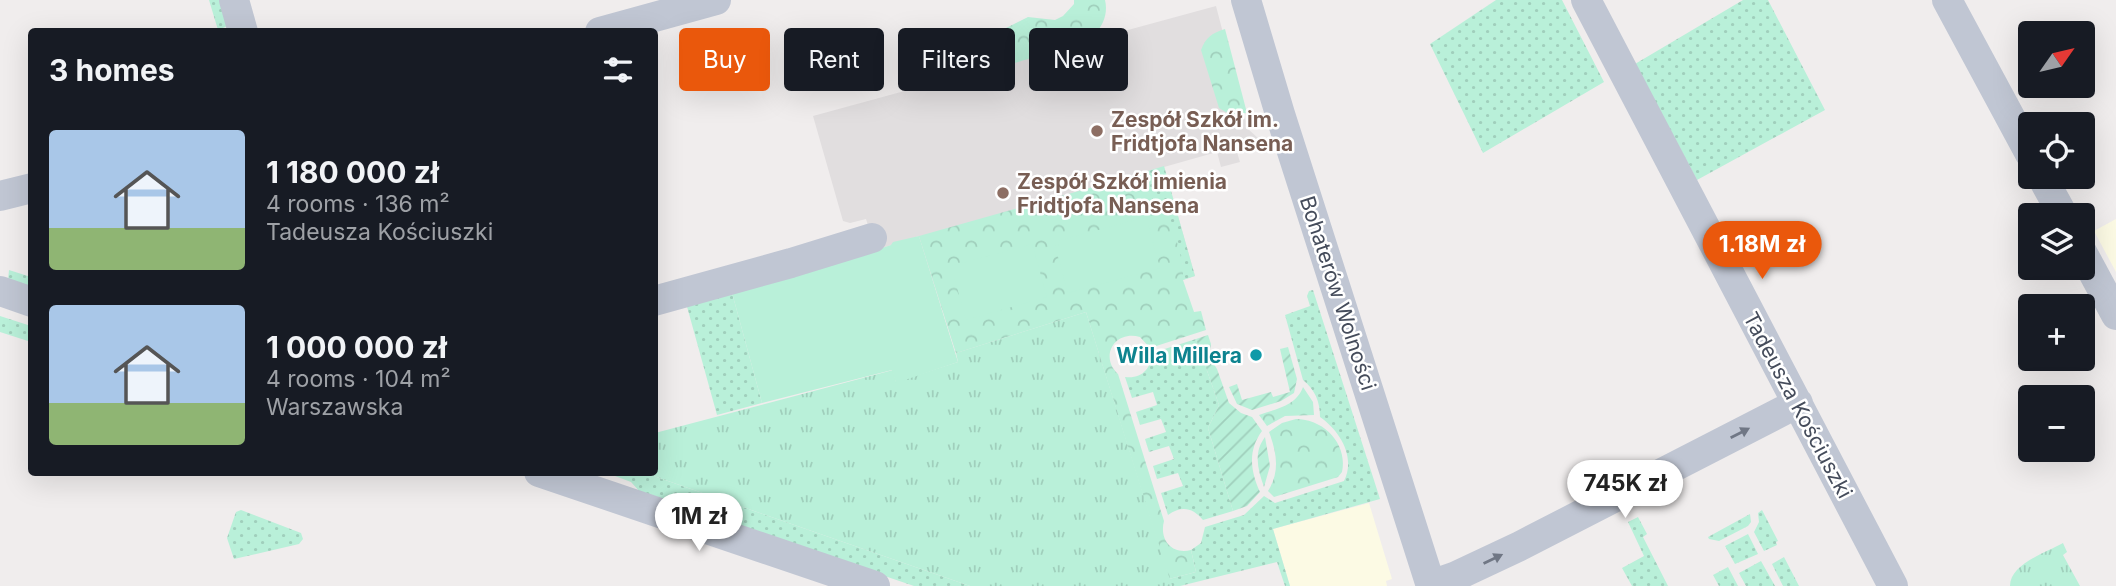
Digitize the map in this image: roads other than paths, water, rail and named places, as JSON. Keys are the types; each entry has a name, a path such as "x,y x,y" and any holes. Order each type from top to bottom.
{"street":[{"path":"234,0 242,28"},
{"path":"614,28 716,0"},
{"name":"Bohaterów Wolności","path":"1246,0 1431,586"},
{"name":"Tadeusza Kościuszki","path":"1586,0 1893,586"},
{"path":"1947,0 2018,132"},
{"path":"0,196 28,189"},
{"path":"658,300 791,263 872,237"},
{"path":"2095,276 2116,316"},
{"path":"0,291 28,301"},
{"path":"1431,586 1520,546 1798,403"},
{"path":"551,476 875,586"}],"place":[{"name":"Zespół Szkół im. Fridtjofa Nansena","path":"1097,131"},
{"name":"Zespół Szkół imienia Fridtjofa Nansena","path":"1003,193"},
{"name":"Willa Millera","path":"1256,355"}]}
